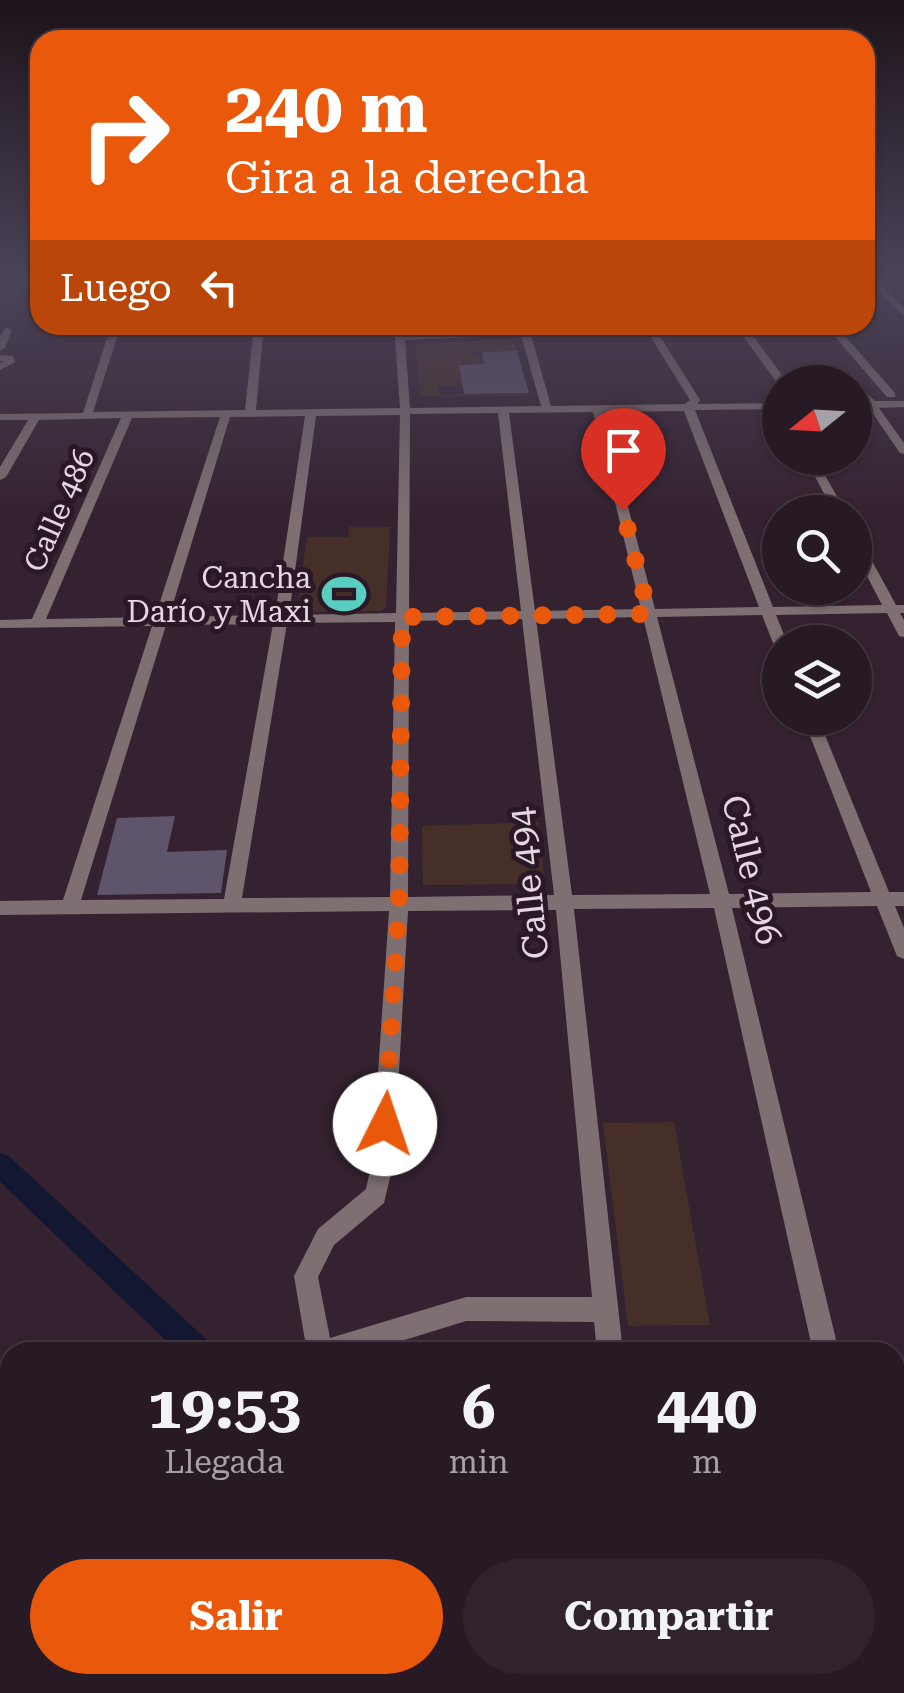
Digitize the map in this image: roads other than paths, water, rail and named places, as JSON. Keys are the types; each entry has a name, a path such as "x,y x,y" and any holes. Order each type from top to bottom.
{"street":[{"path":"86,416 105,357"},
{"path":"250,414 256,357"},
{"path":"321,1342 306,1276 326,1237 376,1195 383,1161 399,904 406,410 402,357"},
{"path":"532,357 546,407"},
{"path":"666,357 692,403 773,625"},
{"path":"857,357 891,396"},
{"path":"0,358 10,358 0,367"},
{"path":"872,398 904,395"},
{"path":"872,400 904,404"},
{"path":"0,417 762,401"},
{"name":"Calle 496","path":"597,407 721,900 824,1342"},
{"name":"Calle 494","path":"504,408 564,902 609,1342"},
{"path":"872,409 904,451"},
{"path":"232,905 281,620 311,412"},
{"path":"70,907 226,414"},
{"name":"Calle 486","path":"36,625 128,415"},
{"path":"0,477 35,416"},
{"path":"872,568 898,609 904,633"},
{"path":"0,624 898,609"},
{"path":"818,735 894,899 904,951"},
{"path":"0,908 894,899"},
{"path":"356,1342 466,1309 605,1310"}],"waterway":[{"path":"0,1165 188,1342"}],"place":[{"name":"Cancha Darío y Maxi","path":"344,594"}]}
